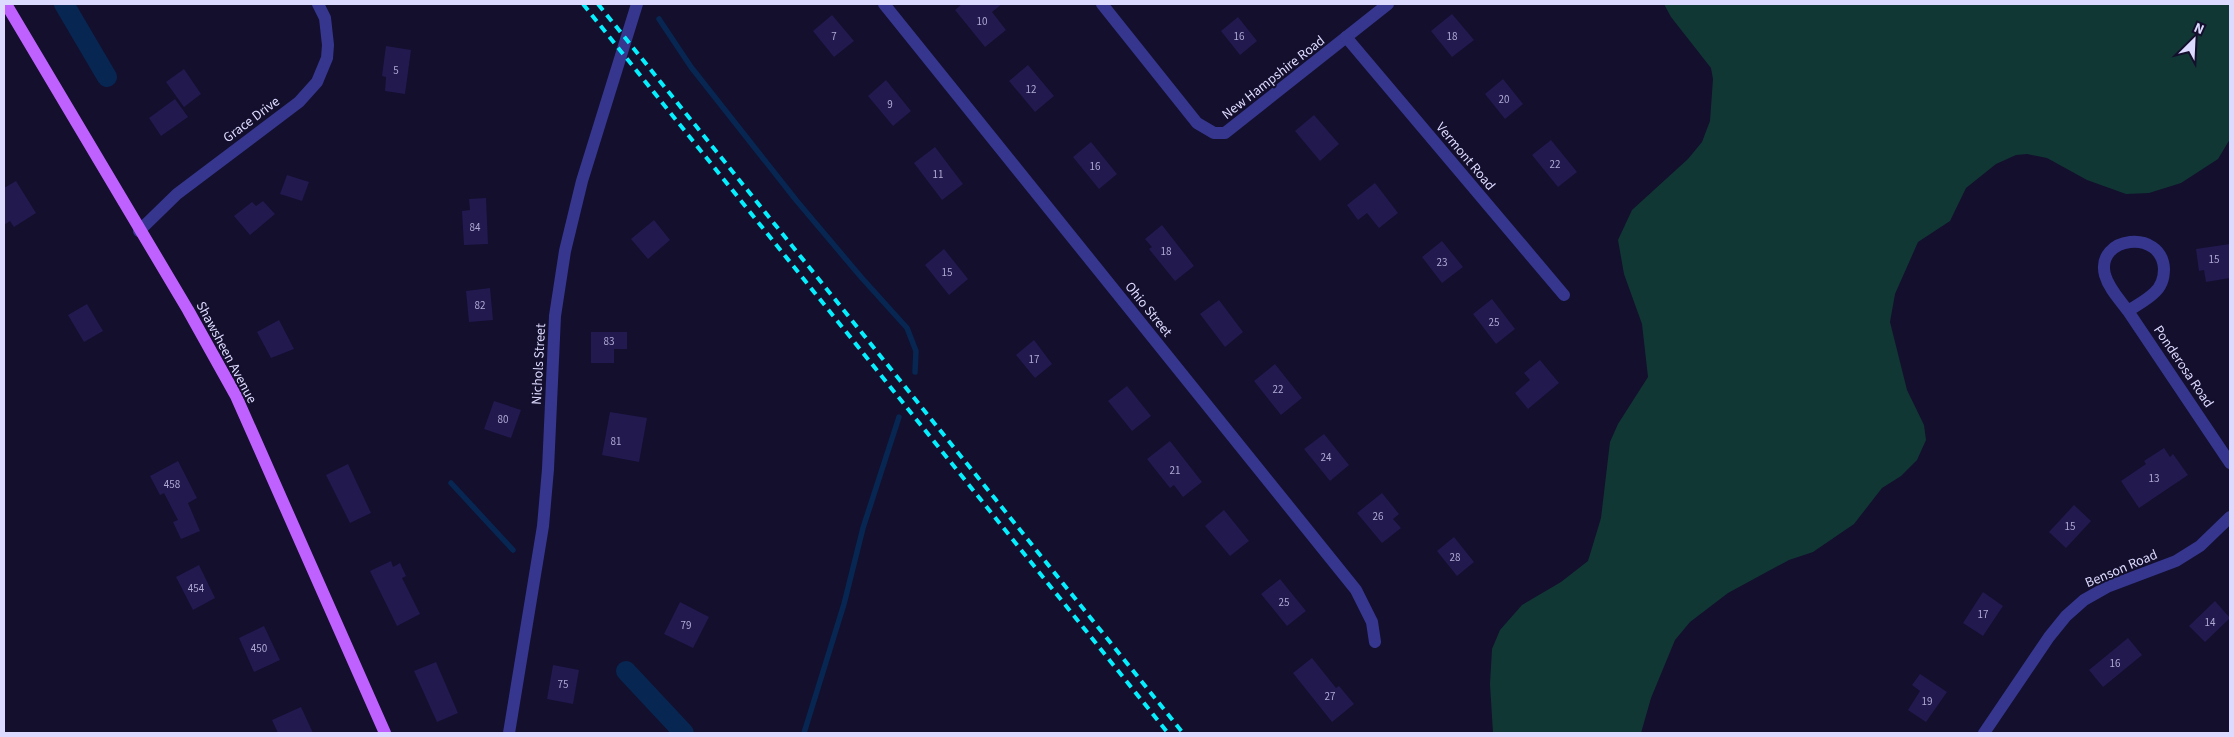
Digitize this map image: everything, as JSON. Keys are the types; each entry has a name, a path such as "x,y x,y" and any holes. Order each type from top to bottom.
{"main road":[{"name":"Shawsheen Avenue","path":"6,4 188,310 236,396 385,733"}],"street":[{"name":"Grace Drive","path":"140,231 179,192 309,93 323,70 328,44 324,18 318,4"},
{"name":"Ohio Street","path":"884,4 1356,590 1372,622 1375,642"},
{"name":"New Hampshire Road","path":"1102,4 1197,123 1214,133 1225,133 1232,129 1388,4"},
{"name":"Nichols Street","path":"509,733 543,526 548,469 555,316 565,251 582,181 616,79 636,10"},
{"name":"Vermont Road","path":"1346,37 1564,295"},
{"name":"Ponderosa Road","path":"2128,311 2154,294 2161,285 2164,276 2164,265 2160,255 2144,242 2134,240 2116,246 2109,253 2105,261 2105,274 2110,287 2230,463"},
{"name":"Benson Road","path":"1984,733 2049,637 2066,616 2084,600 2107,587 2176,561 2200,546 2230,517"}],"green space":[{"path":"1664,4 2230,4 2230,139 2218,159 2181,183 2149,193 2126,194 2087,180 2047,158 2027,154 2016,155 1996,164 1966,188 1950,221 1918,242 1895,294 1890,322 1907,390 1924,425 1926,440 1917,460 1901,476 1882,488 1854,524 1813,552 1789,560 1728,593 1690,622 1675,640 1651,698 1641,733 1493,733 1490,684 1492,649 1500,630 1522,605 1561,582 1588,561 1601,518 1610,442 1618,424 1648,377 1642,324 1624,274 1618,240 1632,210 1688,159 1702,142 1710,121 1713,79 1711,68 1671,17"}],"building":[{"path":"962,4 1002,4 992,12 1006,30 985,47 955,10"},
{"path":"1452,14 1474,40 1452,57 1431,31"},
{"path":"832,15 854,41 834,57 813,31"},
{"path":"1238,17 1257,41 1240,55 1221,31"},
{"path":"386,46 411,50 405,94 385,91 386,77 382,76"},
{"path":"1028,65 1054,96 1035,112 1009,81"},
{"path":"184,69 201,94 184,107 166,82"},
{"path":"1503,79 1523,104 1505,119 1485,94"},
{"path":"886,80 911,111 893,126 868,96"},
{"path":"175,99 188,117 161,136 149,118"},
{"path":"1314,115 1339,144 1320,161 1295,131"},
{"path":"1551,140 1577,172 1558,187 1532,155"},
{"path":"1091,142 1117,174 1099,189 1073,157"},
{"path":"935,147 963,184 942,200 914,163"},
{"path":"287,175 309,182 302,201 280,194"},
{"path":"16,181 36,213 14,227 10,221 4,225 4,188"},
{"path":"1375,183 1398,213 1379,228 1367,213 1358,220 1347,205"},
{"path":"486,198 488,244 464,245 462,211 470,210 469,199"},
{"path":"263,201 275,214 250,235 234,216 252,202 256,206"},
{"path":"654,220 670,240 648,259 631,239"},
{"path":"1162,225 1194,266 1175,281 1149,249 1152,247 1145,239"},
{"path":"1442,241 1463,267 1442,283 1422,257"},
{"path":"2230,244 2230,278 2206,282 2204,270 2199,271 2196,249"},
{"path":"944,249 968,279 949,295 925,265"},
{"path":"490,288 493,320 469,322 466,291"},
{"path":"1492,299 1515,329 1496,344 1473,314"},
{"path":"1219,300 1243,332 1225,347 1200,314"},
{"path":"87,304 103,331 84,342 68,315"},
{"path":"279,320 294,349 271,358 257,332"},
{"path":"591,332 627,332 627,349 614,349 614,363 591,363"},
{"path":"1034,340 1052,364 1035,378 1016,355"},
{"path":"1540,360 1559,383 1528,409 1515,393 1530,380 1524,373"},
{"path":"1275,364 1302,398 1281,415 1254,381"},
{"path":"1127,386 1151,416 1132,431 1108,401"},
{"path":"494,401 521,410 511,438 484,429"},
{"path":"610,412 647,418 639,462 602,455"},
{"path":"1324,434 1349,465 1330,481 1304,449"},
{"path":"1170,441 1202,482 1183,497 1174,485 1170,488 1147,459"},
{"path":"2164,448 2170,457 2173,454 2188,475 2139,508 2121,481 2146,464 2144,461"},
{"path":"178,461 197,498 188,503 200,531 181,539 173,522 178,520 164,493 160,495 150,476"},
{"path":"348,464 371,513 350,523 326,475"},
{"path":"1382,493 1399,514 1393,519 1401,528 1382,543 1357,513"},
{"path":"2074,505 2091,521 2066,548 2049,532"},
{"path":"1224,510 1249,541 1230,556 1205,526"},
{"path":"1454,537 1474,562 1457,576 1437,551"},
{"path":"391,561 393,567 400,563 406,576 402,578 420,614 397,626 370,571"},
{"path":"199,565 215,598 193,610 176,577"},
{"path":"1280,579 1306,611 1287,626 1261,594"},
{"path":"1983,592 2003,606 1983,636 1963,623"},
{"path":"2215,601 2230,618 2205,642 2189,626"},
{"path":"680,602 709,617 693,648 664,634"},
{"path":"264,626 280,660 254,672 239,638"},
{"path":"2128,638 2142,655 2103,687 2089,670"},
{"path":"1312,658 1336,688 1339,686 1354,704 1332,722 1293,673"},
{"path":"436,662 458,713 437,722 414,671"},
{"path":"553,665 579,670 573,704 547,699"},
{"path":"1920,674 1947,692 1926,722 1908,710 1920,691 1912,685"},
{"path":"301,707 313,733 278,733 272,720"}],"waterway":[{"path":"64,4 107,77"},
{"path":"659,19 691,67 796,200 907,328 916,351 915,372"},
{"path":"804,733 844,604 863,528 899,417"},
{"path":"451,483 513,550"},
{"path":"626,671 684,733"}],"railway":[{"path":"583,4 1168,733"},
{"path":"598,4 1183,733"}]}
